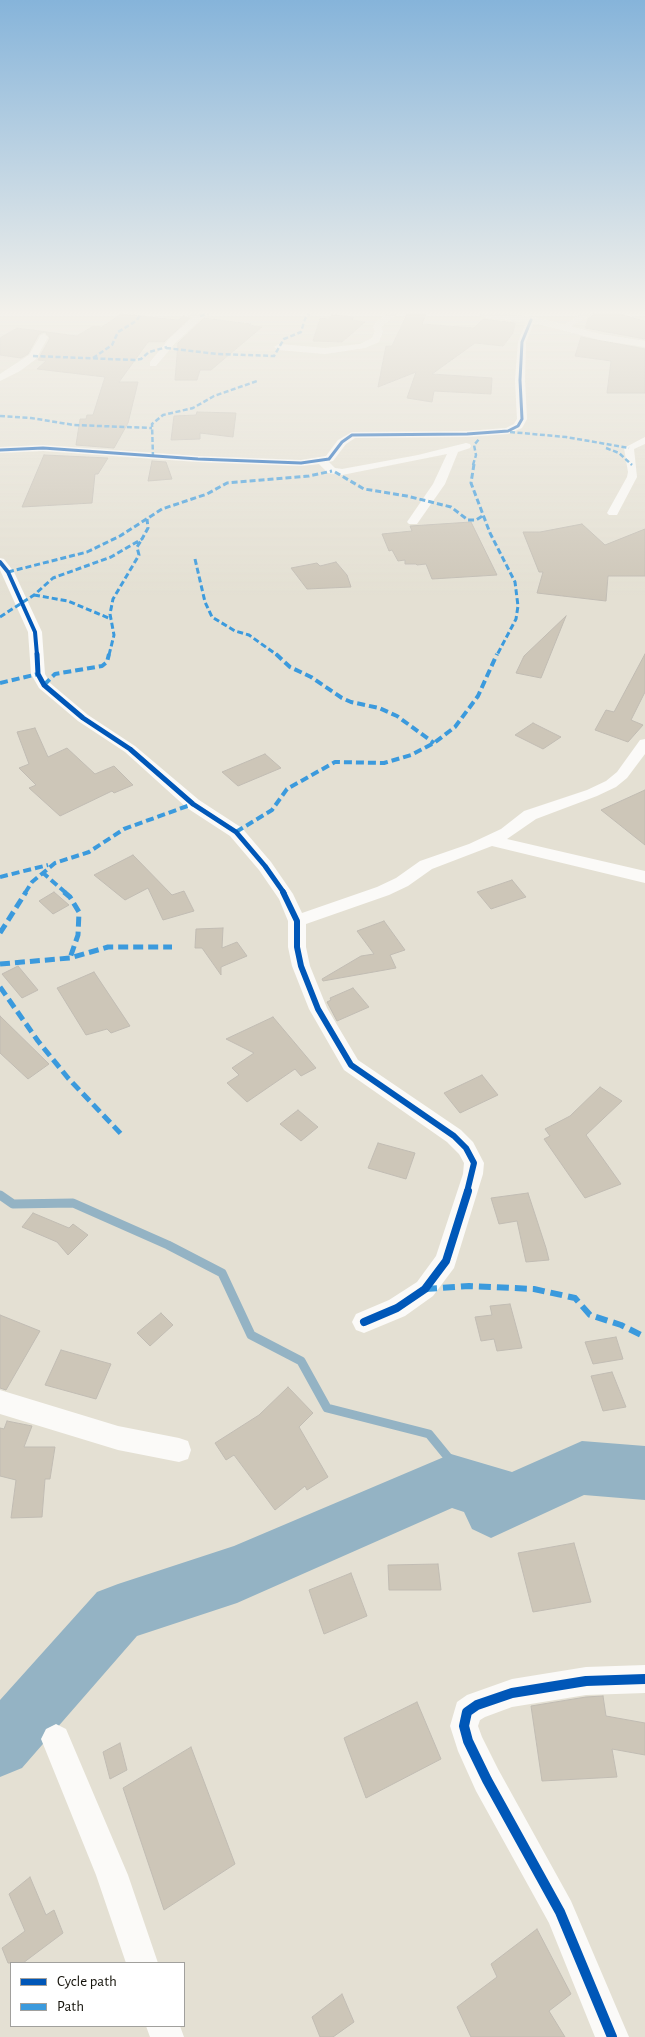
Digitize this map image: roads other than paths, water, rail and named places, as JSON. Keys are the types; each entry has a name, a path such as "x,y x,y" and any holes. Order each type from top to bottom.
{"street":[{"path":"413,522 439,484 454,450 466,446 468,442 518,426 522,419 521,409"},
{"path":"0,450 43,448 254,462 301,463 322,461 334,454 342,442 352,435 494,433"},
{"path":"613,513 632,478 633,472 629,448 645,440"},
{"path":"322,461 332,471 342,472 418,458 466,446"},
{"path":"0,562 8,572 35,632 38,674 44,685 83,718 130,749 193,804 236,832 287,898 297,921 297,947 301,966 318,1009 351,1064 454,1136 466,1148 474,1163 473,1174 446,1261 426,1288 397,1308 364,1322"},
{"path":"297,921 383,891 402,882 426,865 492,841 507,833 530,815 569,802 611,784 622,775 645,743"},
{"path":"492,841 645,877"},
{"path":"0,1402 118,1438 179,1450"},
{"path":"612,2037 560,1912 487,1780 468,1741 464,1726 467,1712 477,1705 512,1693 586,1681 645,1679"},
{"path":"56,1739 112,1875 142,1962"}],"waterway":[{"path":"0,1195 13,1204 73,1203 168,1245 222,1273 251,1335 301,1361 327,1408 429,1434 491,1510"},
{"path":"0,1746 118,1613 237,1574 451,1481 504,1496 491,1510 582,1468 645,1473"}]}
